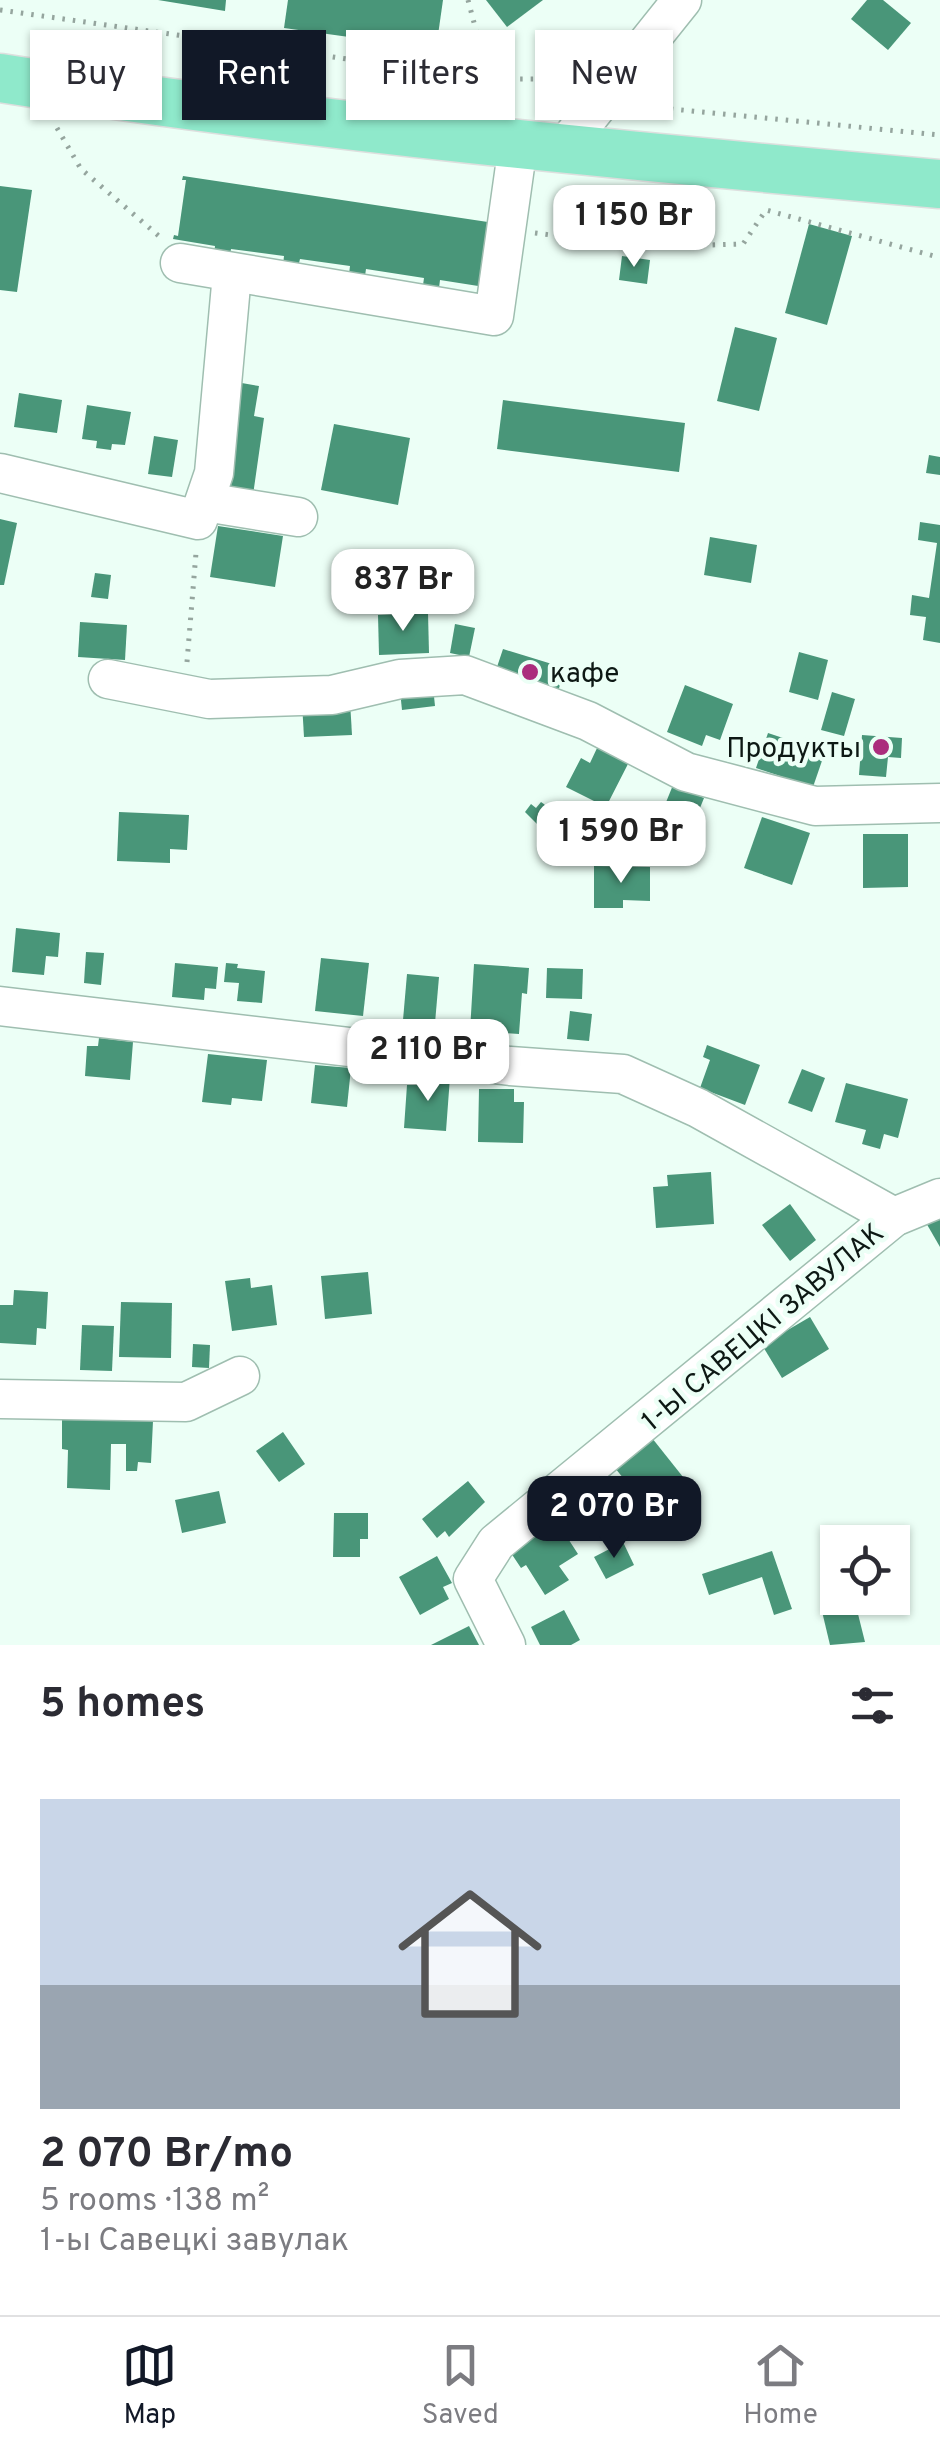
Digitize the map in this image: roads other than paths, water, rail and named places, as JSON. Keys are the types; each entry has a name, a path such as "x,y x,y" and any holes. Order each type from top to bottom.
{"main road":[{"path":"0,78 247,114 540,148 940,184"}],"street":[{"path":"180,263 494,316 508,229 540,148 605,94 682,0"},
{"path":"202,511 214,473 232,274"},
{"path":"0,473 202,511 298,517"},
{"path":"108,678 208,699 332,695 400,679 464,675 588,721 686,772 704,777 815,806 940,803"},
{"path":"0,1006 510,1066 622,1074 698,1108 894,1216"},
{"name":"1-Ы САВЕЦКІ ЗАВУЛАК","path":"506,1645 473,1579 496,1543 894,1216 940,1198"},
{"path":"0,1399 186,1402 240,1376"}],"place":[{"name":"кафе","path":"530,672"},
{"name":"Продукты","path":"881,747"}]}
